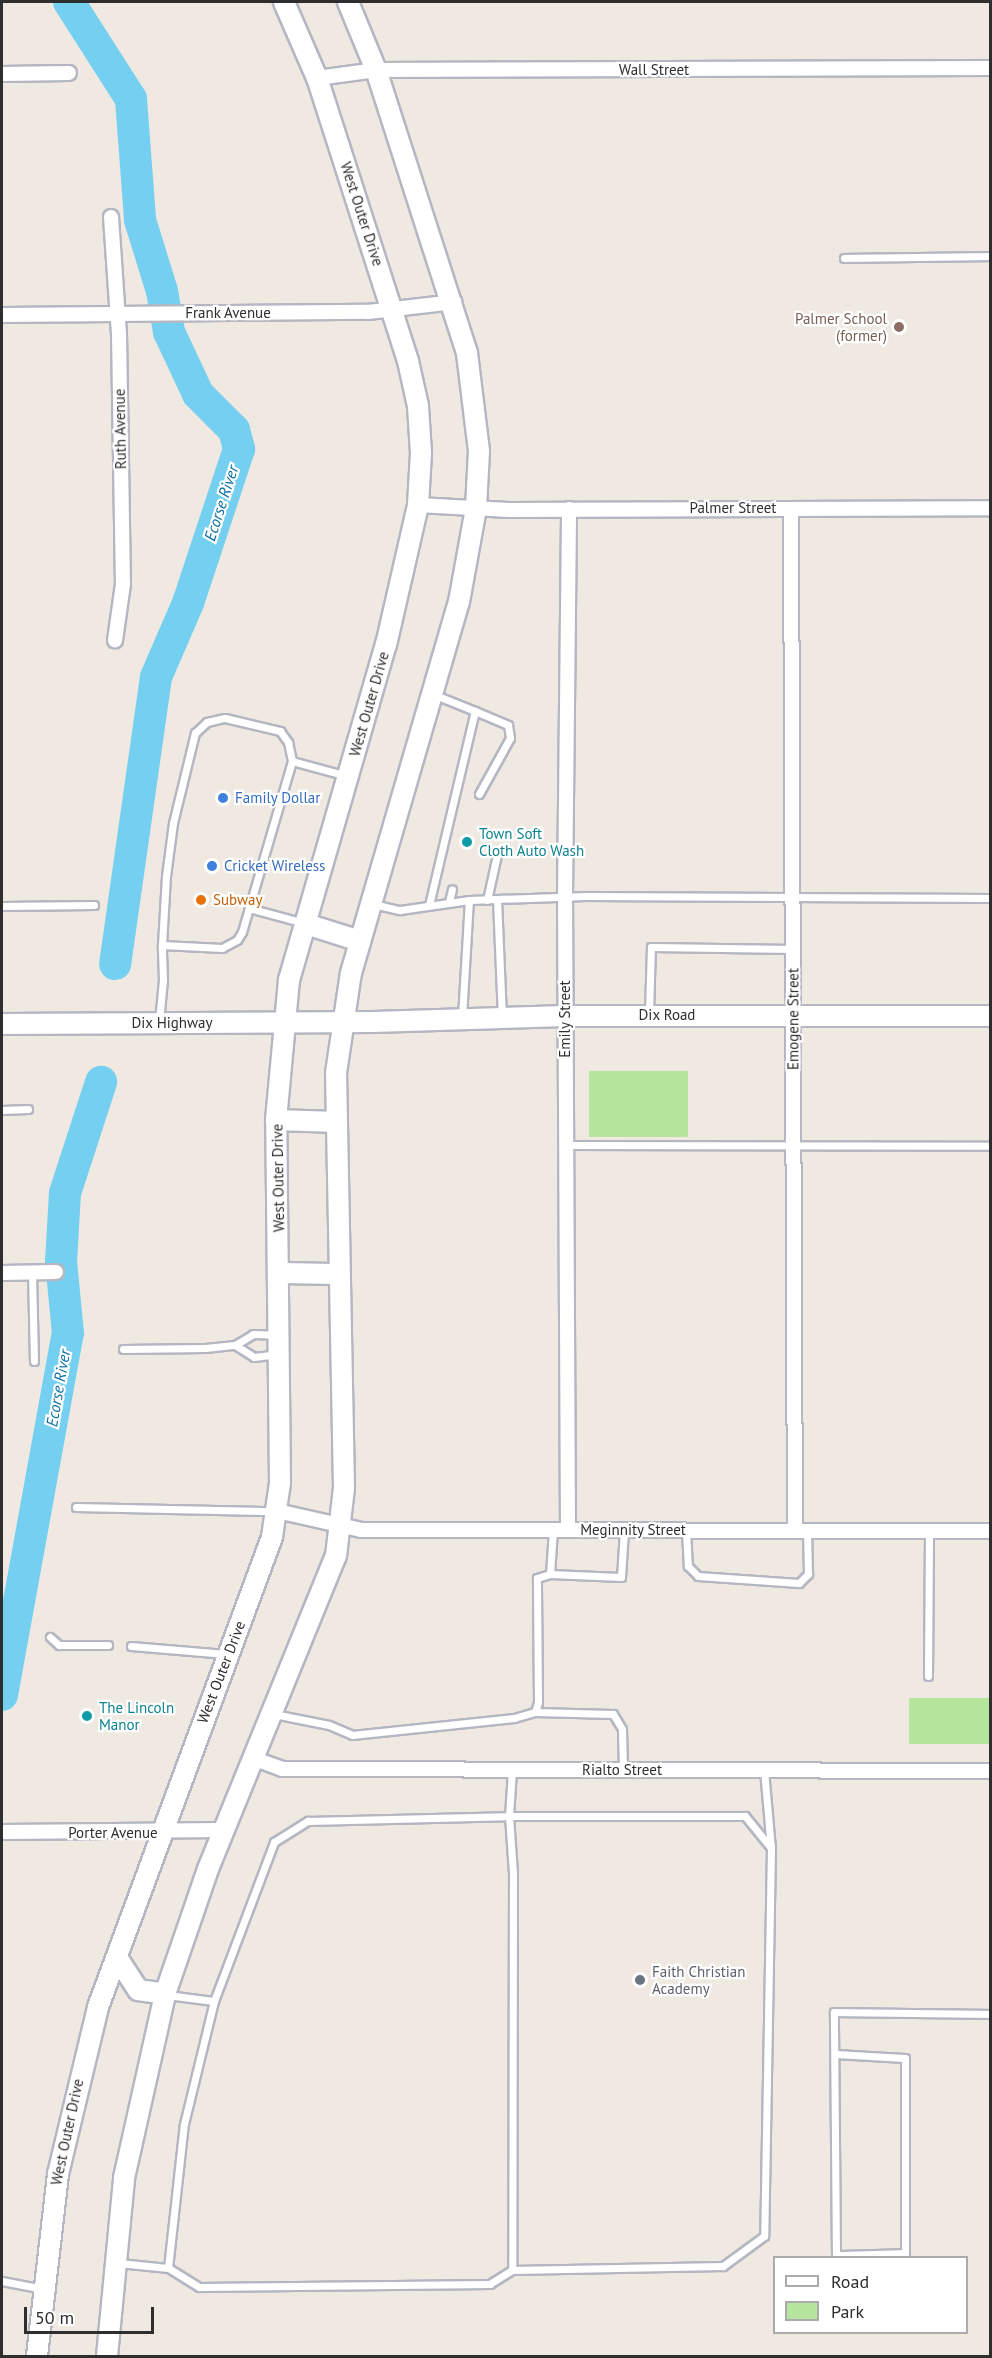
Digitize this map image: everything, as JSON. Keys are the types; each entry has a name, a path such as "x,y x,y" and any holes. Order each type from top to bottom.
{"main road":[{"name":"West Outer Drive","path":"37,2356 43,2289 70,2113 98,2007 118,1959 227,1654 272,1537 277,1511 279,1344 276,1120 289,980 386,645 418,506 421,453 418,406 394,311 317,78 284,2"},
{"path":"107,2356 113,2262 138,2105 165,1994 224,1830 255,1759 336,1556 344,1488 337,1274 336,1073 343,1022 360,941 459,603 476,508 476,402 453,302 376,70 348,2"},
{"path":"306,924 360,941"},
{"name":"Dix Road","path":"343,1022 565,1016 990,1016"},
{"name":"Dix Highway","path":"2,1024 343,1022"},
{"path":"276,1120 336,1122"},
{"path":"279,1273 337,1274"},
{"path":"118,1959 138,1990 165,1994"}],"street":[{"name":"Wall Street","path":"317,78 376,70 990,68"},
{"path":"2,74 69,73"},
{"name":"Ruth Avenue","path":"111,217 117,314 123,584 115,640"},
{"name":"Frank Avenue","path":"2,315 394,311 453,302"},
{"name":"Palmer Street","path":"418,506 569,509 990,508"},
{"name":"Emily Street","path":"561,1530 566,1145 565,897 569,509"},
{"name":"Emogene Street","path":"791,509 793,1147 801,1530"},
{"path":"2,1273 56,1272"},
{"name":"Meginnity Street","path":"277,1511 361,1530 990,1531"},
{"name":"Rialto Street","path":"255,1759 282,1769 990,1771"},
{"name":"Porter Avenue","path":"2,1832 163,1833 224,1830"}],"lane":[{"path":"844,258 990,256"},
{"path":"433,694 508,725 510,738 479,794"},
{"path":"429,905 475,711"},
{"path":"159,1024 162,945 173,823 195,733 207,722 225,718 280,731 288,742 292,760 249,908 237,940 222,948 162,945"},
{"path":"292,760 348,776"},
{"path":"487,900 497,855"},
{"path":"448,902 452,889"},
{"path":"370,904 400,910 469,900 565,897 793,895 990,898"},
{"path":"496,899 502,1017"},
{"path":"462,1019 469,900"},
{"path":"2,906 94,905"},
{"path":"249,908 306,924"},
{"path":"648,1016 651,947 793,949"},
{"path":"2,1110 28,1109"},
{"path":"566,1145 990,1146"},
{"path":"32,1272 34,1360"},
{"path":"123,1348 236,1345 253,1334 279,1344"},
{"path":"236,1345 254,1357 279,1344"},
{"path":"76,1508 277,1511"},
{"path":"550,1574 561,1530"},
{"path":"534,1712 538,1702 537,1578 550,1574 621,1577 624,1530"},
{"path":"686,1530 688,1566 698,1576 799,1583 808,1574 801,1530"},
{"path":"928,1676 929,1531"},
{"path":"50,1637 59,1645 108,1645"},
{"path":"130,1646 227,1654"},
{"path":"273,1714 329,1725 352,1735 514,1718 534,1712 613,1714 622,1730 623,1770"},
{"path":"512,1770 509,1816 513,1873 512,2270"},
{"path":"113,2262 168,2268 199,2287 489,2284 512,2270 723,2266 764,2235 771,1848 764,1770"},
{"path":"168,2268 184,2124 214,2001 274,1842 308,1821 509,1816 745,1816 771,1848"},
{"path":"165,1994 214,2001"},
{"path":"835,2054 905,2058 905,2253 836,2255 834,2012 990,2014"},
{"path":"2,2281 43,2289"}],"green space":[{"path":"589,1071 688,1071 688,1137 589,1137"},
{"path":"909,1698 990,1698 990,1744 909,1744"}],"waterway":[{"name":"Ecorse River","path":"69,2 131,99 140,220 162,291 169,332 198,394 234,430 239,449 188,603 156,677 115,964"},
{"name":"Ecorse River","path":"2,1695 68,1333 61,1262 65,1193 101,1082"}],"place":[{"name":"Palmer School (former)","path":"899,327"},
{"name":"Family Dollar","path":"223,798"},
{"name":"Town Soft Cloth Auto Wash","path":"467,842"},
{"name":"Cricket Wireless","path":"212,866"},
{"name":"Subway","path":"201,900"},
{"name":"The Lincoln Manor","path":"87,1716"},
{"name":"Faith Christian Academy","path":"640,1980"}]}
